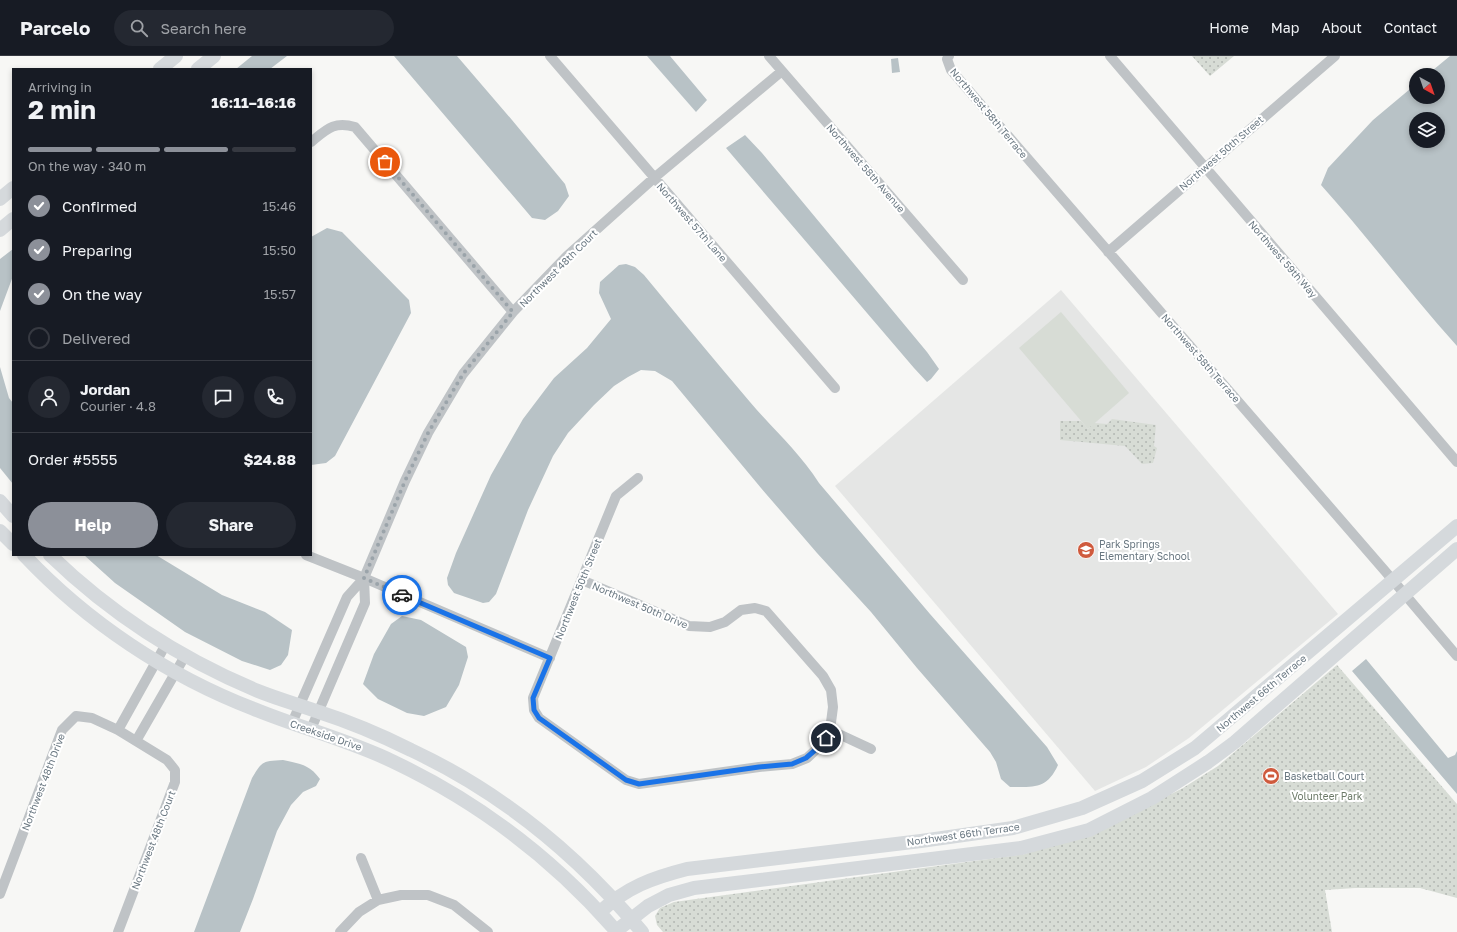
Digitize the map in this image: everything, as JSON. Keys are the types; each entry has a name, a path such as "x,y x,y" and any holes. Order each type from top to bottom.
{"street":[{"path":"161,68 176,56"},
{"path":"199,68 214,56"},
{"name":"Northwest 57th Lane","path":"550,56 835,388"},
{"name":"Northwest 58th Avenue","path":"769,56 963,280"},
{"name":"Northwest 59th Way","path":"1110,56 1457,462"},
{"name":"Northwest 50th Street","path":"1108,252 1335,56"},
{"name":"Northwest 58th Terrace","path":"948,58 951,70 1456,654"},
{"name":"Northwest 48th Court","path":"292,723 347,596 364,578 405,481 428,433 463,374 513,312 567,256 654,178 782,71"},
{"path":"312,141 330,127 346,124 355,127 513,312"},
{"path":"0,199 12,189"},
{"path":"0,230 12,220"},
{"name":"Northwest 50th Street","path":"534,710 533,698 616,496 638,478"},
{"path":"0,501 12,515"},
{"name":"Northwest 66th Terrace","path":"600,912 614,899 632,888 659,876 687,869 921,841 1013,828 1082,808 1142,781 1191,750 1394,581 1457,526"},
{"path":"0,531 12,543"},
{"name":"Northwest 66th Terrace","path":"617,931 631,918 648,906 669,895 694,888 1021,848 1089,830 1152,798 1208,762 1286,698 1457,549"},
{"name":"Creekside Drive","path":"25,556 83,610 124,640 176,672 226,698 368,750 396,762 456,794 526,843 577,888 617,931"},
{"name":"Creekside Drive","path":"51,556 90,592 141,629 185,656 224,676 252,688 355,725 413,750 476,785 539,828 567,852 614,899 642,932"},
{"path":"309,556 364,578 550,658"},
{"name":"Northwest 48th Court","path":"311,729 365,603 364,578"},
{"name":"Northwest 50th Drive","path":"534,710 539,718 626,780 639,784 759,767 792,764 806,758 821,745 830,730 833,707 831,690 823,676 766,611 755,608 741,610 725,622 710,627 689,626 582,580"},
{"path":"118,730 166,644"},
{"path":"136,741 185,656"},
{"path":"1272,682 1286,698"},
{"name":"Northwest 48th Drive","path":"0,894 62,730 76,716 92,718 118,730 136,741"},
{"path":"830,730 871,748"},
{"name":"Northwest 48th Court","path":"118,932 175,782 175,770 167,760 136,741"},
{"path":"361,858 378,900"},
{"path":"340,932 360,912 378,900 401,895 428,895 454,905 488,932"}],"shaded area":[{"path":"252,56 287,56 271,68 237,68"},
{"path":"394,56 457,56 565,184 569,196 558,211 545,220 532,218"},
{"path":"647,56 670,56 707,100 696,112"},
{"path":"1450,56 1457,56 1457,346 1321,185 1328,168 1373,120 1409,90 1409,104 1445,104 1445,68 1435,68"},
{"path":"898,58 900,72 892,73 891,59"},
{"path":"745,135 762,153 927,352 939,369 927,382 726,148"},
{"path":"327,228 342,232 409,300 411,313 335,456 326,463 312,465 312,236"},
{"path":"12,250 12,279 0,311 0,259"},
{"path":"626,264 635,267 644,275 750,402 795,451 819,483 930,614 1047,747 1058,765 1054,773 1045,783 1026,787 1010,787 1001,779 996,762 990,752 917,668 871,612 817,553 761,488 672,381 655,371 641,370 614,386 568,433 553,456 528,510 496,594 489,602 483,603 454,593 448,585 447,578 456,553 491,475 523,419 554,378 587,348 611,319 599,293 600,282 619,265"},
{"name":"Park Springs Elementary School","path":"1061,290 1338,614 1189,738 1146,767 1095,791 835,486"},
{"path":"0,367 9,398 12,402 12,483 0,468"},
{"path":"85,556 158,556 222,595 265,612 292,630 288,655 281,665 270,670 242,661 185,632 115,583"},
{"path":"402,616 421,620 466,647 468,657 459,685 446,707 424,716 407,713 378,699 363,684 374,654 391,624"},
{"path":"1366,659 1448,758 1455,755 1457,751 1457,794 1352,671"},
{"path":"283,760 308,767 320,779 316,786 303,792 291,805 277,831 240,932 194,932 252,778 258,768 264,763"}],"green space":[{"path":"1192,56 1234,56 1210,76"},
{"path":"1061,312 1129,393 1088,429 1019,348"},
{"path":"1112,419 1156,425 1154,446 1157,448 1153,463 1142,464 1125,446 1060,440 1060,421 1081,421 1088,429 1094,423 1107,424"},
{"name":"Volunteer Park","path":"1337,665 1457,804 1457,898 1420,888 1355,888 1325,890 1332,932 663,932 657,925 655,916 660,908 674,902 1025,854 1133,813 1183,788 1218,766"}],"way so far":[{"path":"385,162 513,312 463,374 428,433 405,481 364,578 402,595"}],"place":[{"name":"Park Springs Elementary School","path":"1086,550"},
{"name":"Basketball Court","path":"1271,776"}],"route":[{"path":"402,595 550,658 533,698 534,710 539,718 626,780 639,784 759,767 792,764 806,758 821,745 826,738"}]}
